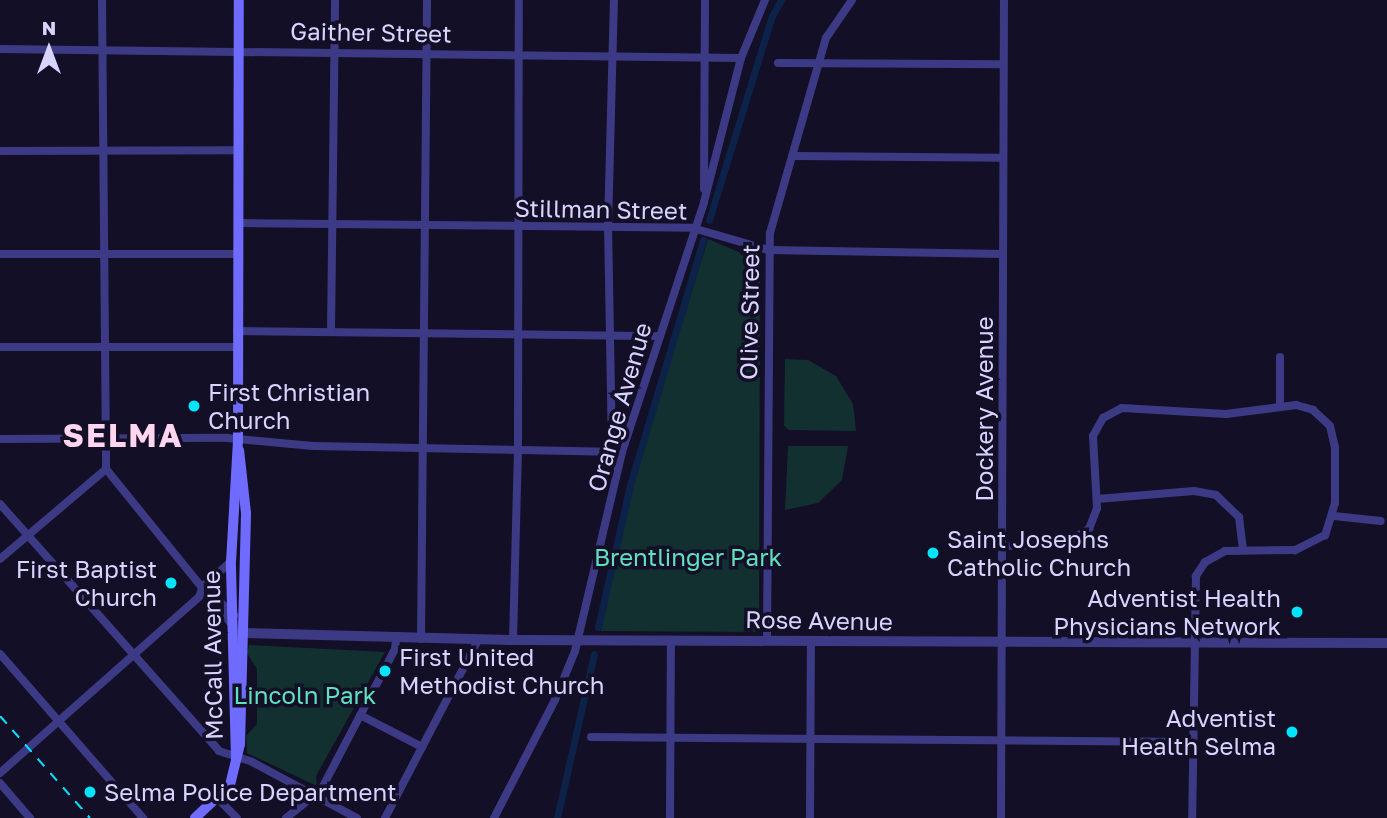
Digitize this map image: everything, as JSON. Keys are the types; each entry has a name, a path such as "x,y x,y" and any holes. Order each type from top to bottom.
{"main road":[{"name":"McCall Avenue","path":"236,759 231,562 237,440 239,0"},
{"name":"McCall Avenue","path":"236,759 247,629 245,475 237,440"},
{"path":"195,818 230,785 236,759"}],"street":[{"path":"102,0 101,254 103,439 106,469 203,586 233,620 247,629"},
{"path":"331,332 335,0"},
{"path":"421,639 427,0"},
{"path":"513,640 518,450 516,226 519,0"},
{"path":"612,452 608,227 615,57 614,0"},
{"path":"704,202 705,0"},
{"name":"Orange Avenue","path":"494,818 555,700 577,641 622,452 693,228 704,202 741,58 765,0"},
{"name":"Olive Street","path":"767,641 768,250 818,63 830,30 852,0"},
{"name":"Dockery Avenue","path":"1001,818 1004,0"},
{"name":"Gaither Street","path":"0,49 519,52 615,57 741,58"},
{"path":"778,63 1003,64"},
{"path":"0,151 238,150"},
{"path":"793,156 1003,158"},
{"name":"Stillman Street","path":"238,223 693,228 768,250 1003,254"},
{"path":"0,254 237,254"},
{"path":"236,331 660,336"},
{"path":"0,347 237,347"},
{"path":"1280,358 1280,406"},
{"path":"1002,546 1057,546 1076,540 1093,523 1097,499 1091,441 1098,424 1115,410 1141,406 1226,414 1280,406 1308,407 1330,426 1335,447 1334,516 1325,535 1308,546 1219,553 1199,571 1194,593 1192,818"},
{"path":"0,439 237,440 622,452"},
{"path":"0,559 106,469"},
{"path":"1097,499 1209,492 1236,511 1243,529 1243,550"},
{"path":"0,504 219,751 357,818"},
{"path":"1334,516 1381,521"},
{"path":"0,773 199,597 203,586 231,562"},
{"name":"Rose Avenue","path":"247,629 396,639 1387,643"},
{"path":"286,818 314,795 395,649 396,639"},
{"path":"385,818 478,640"},
{"path":"670,818 671,640"},
{"path":"810,818 811,641"},
{"path":"0,654 143,818"},
{"path":"360,715 422,747"},
{"path":"591,737 1192,742"},
{"path":"0,783 30,818"},
{"path":"217,797 237,818"}],"green space":[{"name":"Brentlinger Park","path":"708,239 760,261 759,629 755,632 601,631 636,473"},
{"path":"785,359 808,360 836,376 853,404 856,431 789,430 784,426"},
{"path":"788,446 848,446 842,480 818,503 785,510"},
{"name":"Lincoln Park","path":"249,645 385,652 316,776 317,786 247,753 246,736 257,724 257,669 247,653"}],"waterway":[{"path":"709,220 771,18 781,0"},
{"path":"598,627 630,485 703,240"},
{"path":"557,818 594,654"}],"railway":[{"path":"0,716 90,818"}],"place":[{"name":"First Christian Church","path":"194,406"},
{"name":"Saint Josephs Catholic Church","path":"933,553"},
{"name":"First Baptist Church","path":"171,583"},
{"name":"Adventist Health Physicians Network","path":"1297,612"},
{"name":"First United Methodist Church","path":"385,671"},
{"name":"Adventist Health Selma","path":"1292,732"},
{"name":"Selma Police Department","path":"90,792"}],"district":[{"name":"SELMA","path":"123,435"}]}
